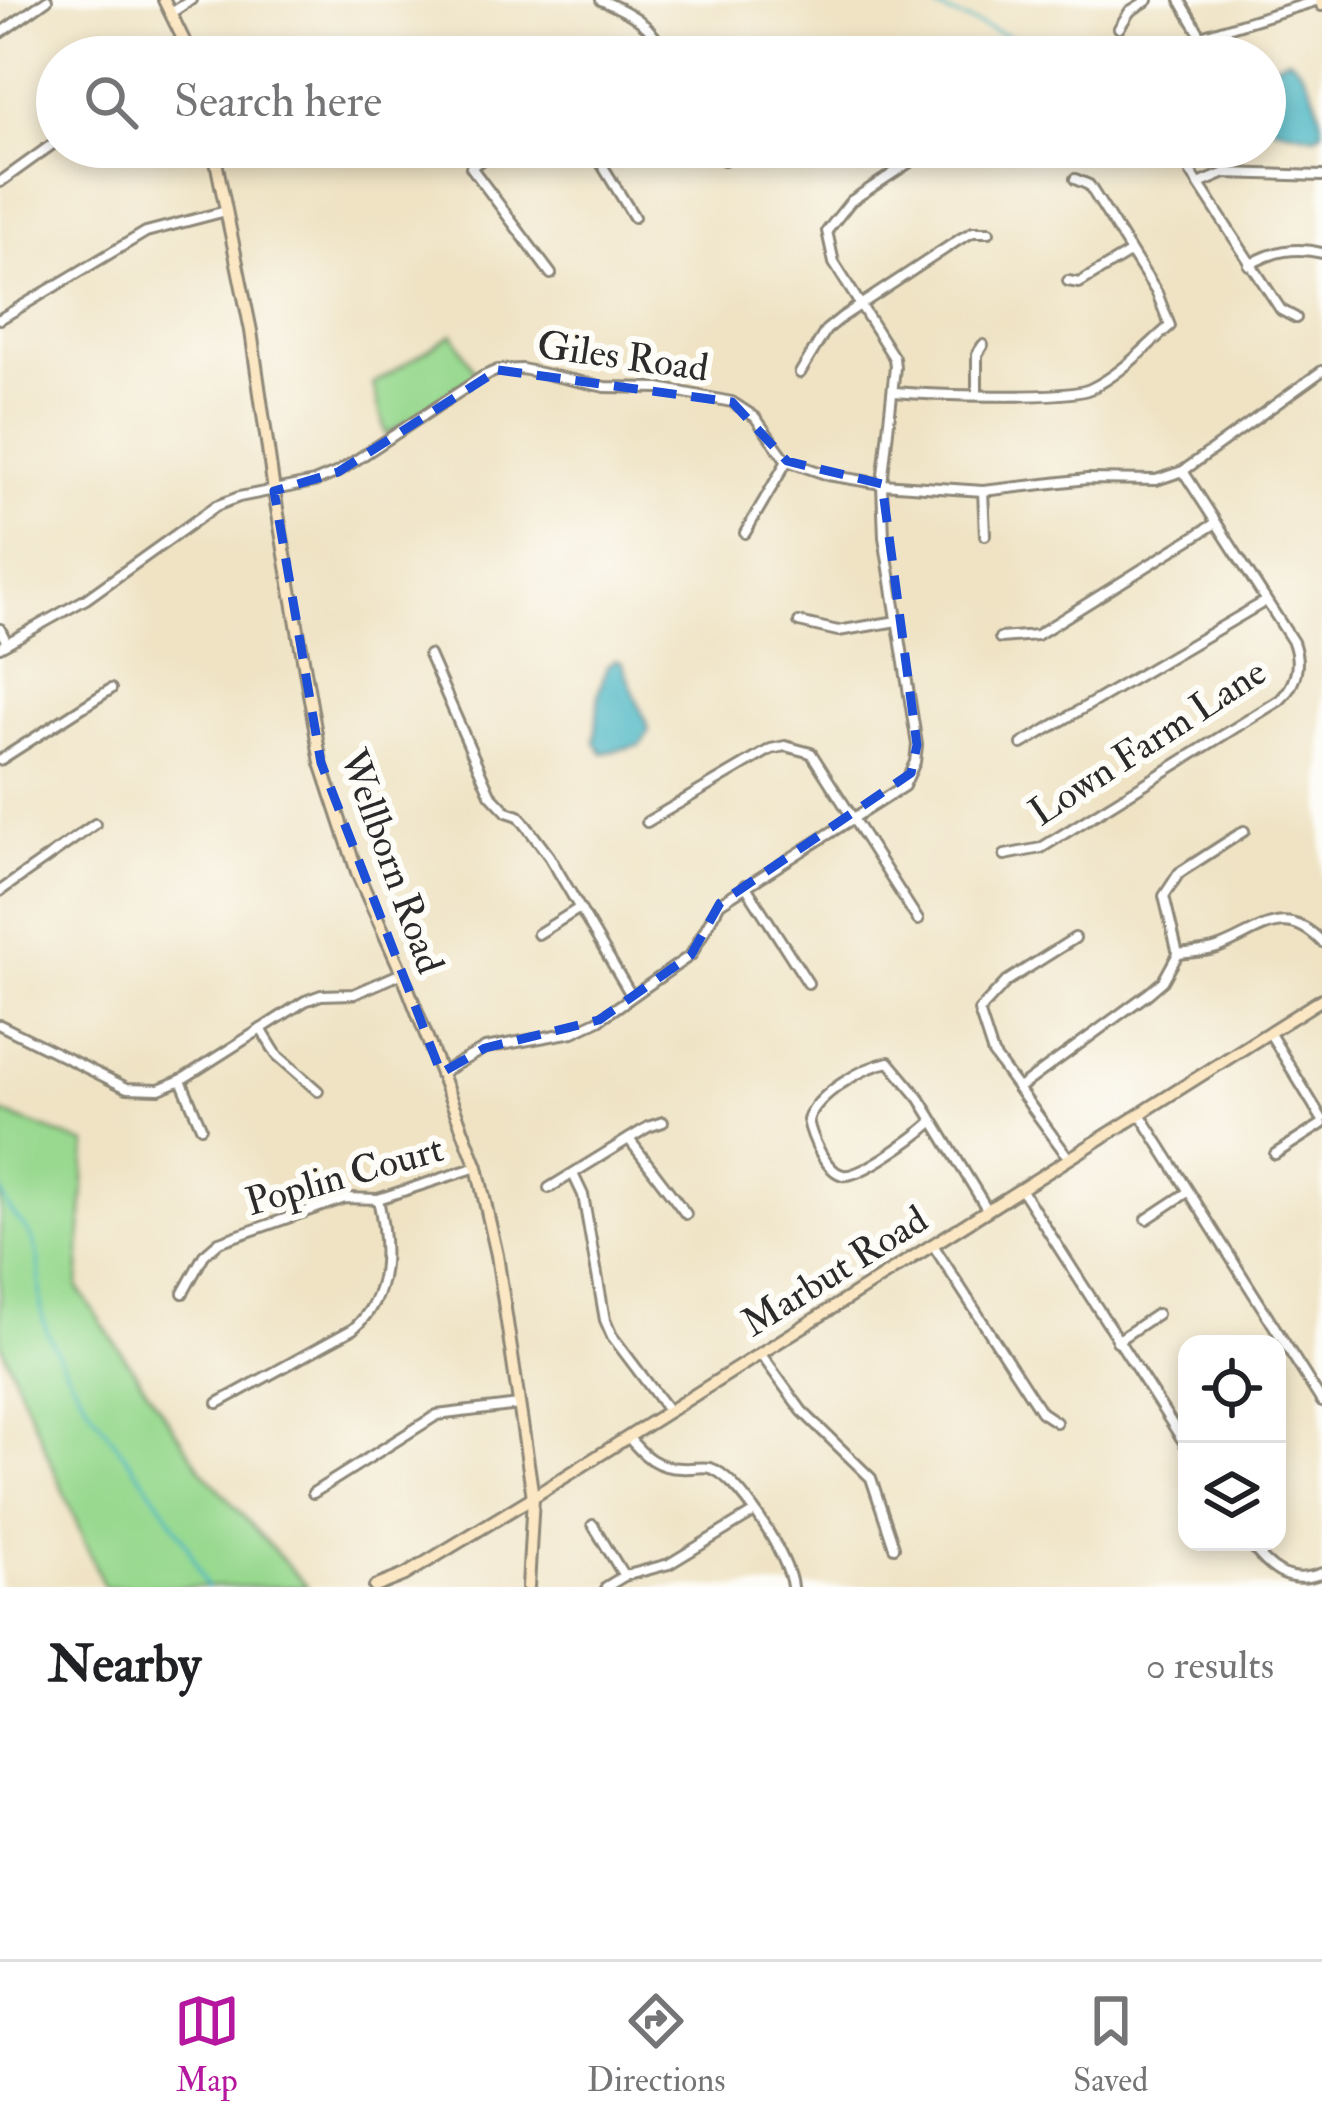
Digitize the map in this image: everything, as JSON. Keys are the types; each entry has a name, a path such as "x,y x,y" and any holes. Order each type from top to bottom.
{"street":[{"path":"0,33 47,0"},
{"path":"164,0 182,36"},
{"path":"171,13 191,0"},
{"path":"602,0 645,21 657,36"},
{"path":"1119,28 1130,11 1148,0"},
{"path":"1180,0 1202,36 1321,2"},
{"path":"0,182 36,156"},
{"name":"Wellborn Road","path":"218,168 251,328 321,763 358,875 402,973 477,1167 497,1256 533,1497 528,1587"},
{"path":"472,168 551,274"},
{"path":"604,168 634,218"},
{"path":"440,1073 485,1048 573,1032 599,1020 692,955 710,916 745,885 904,786 916,761 917,745 884,537 882,484 895,392 894,358 833,263 826,231 851,201 901,168"},
{"path":"1188,168 1281,310 1296,318"},
{"path":"1198,184 1226,173 1322,176"},
{"path":"895,392 1083,392 1149,350 1170,326 1157,293 1089,184 1075,179"},
{"path":"0,319 146,232 227,211"},
{"path":"800,373 826,330 860,304 974,232 989,232"},
{"path":"1250,265 1278,251 1322,253"},
{"path":"1068,281 1079,283 1131,252"},
{"path":"976,395 977,354 983,345"},
{"name":"Giles Road","path":"4,645 70,609 216,506 239,496 314,482 355,463 482,376 498,370 523,369 605,387 659,388 732,402 755,417 787,461"},
{"path":"745,533 787,461 828,475 882,484 983,491 1087,479 1156,480 1183,471 1322,370"},
{"name":"Lown Farm Lane","path":"1005,855 1041,848 1288,692 1297,673 1297,652 1183,471"},
{"path":"983,491 985,535"},
{"path":"1000,638 1037,634 1216,524"},
{"path":"1022,744 1264,602"},
{"path":"799,622 838,631 897,620"},
{"path":"0,629 4,645"},
{"path":"429,655 490,794 507,812 519,816 550,856 631,995"},
{"path":"0,760 111,689"},
{"path":"647,822 771,749 785,746 811,753 919,920"},
{"path":"0,891 95,824"},
{"path":"1019,1088 1163,981 1178,954 1164,896 1179,873 1244,831"},
{"path":"745,885 808,983"},
{"path":"538,934 578,909"},
{"path":"1178,954 1211,950 1266,923 1296,924 1322,942"},
{"path":"1068,1157 993,1054 979,1011 1006,981 1075,938"},
{"path":"0,1025 127,1088 159,1089 181,1080 305,1001 321,995 353,994 402,973"},
{"name":"Marbut Road","path":"375,1587 405,1575 514,1509 1322,999"},
{"path":"261,1029 278,1054 318,1090"},
{"path":"1269,1032 1322,1121 1275,1154"},
{"path":"932,1122 860,1170 844,1175 822,1154 808,1120 817,1102 873,1066 889,1062 911,1086 987,1209"},
{"path":"181,1080 201,1127"},
{"path":"1140,1114 1322,1402"},
{"path":"549,1189 663,1122"},
{"path":"629,1139 686,1214"},
{"name":"Poplin Court","path":"183,1293 204,1255 219,1242 345,1198 378,1199 477,1167"},
{"path":"573,1174 584,1195 605,1320 667,1409"},
{"path":"1021,1189 1184,1443"},
{"path":"1147,1219 1188,1192"},
{"path":"218,1403 367,1317 376,1300 385,1253 378,1199"},
{"path":"932,1244 1041,1412 1056,1422"},
{"path":"1117,1341 1157,1313"},
{"path":"760,1353 802,1411 872,1478 895,1546"},
{"path":"313,1493 436,1415 519,1405"},
{"path":"627,1436 660,1466 709,1468 740,1488 783,1555 792,1587"},
{"path":"514,1509 533,1524"},
{"path":"606,1587 625,1576 669,1564 753,1514"},
{"path":"593,1525 625,1576"},
{"path":"1256,1551 1266,1565 1290,1580 1322,1573"}],"highlighted area":[{"path":"498,370 732,402 787,461 882,484 917,745 911,773 720,903 691,955 599,1020 485,1048 441,1073 321,763 274,491 338,472"}],"green space":[{"path":"453,334 477,375 386,435 373,384"},
{"path":"0,1112 86,1144 78,1288 202,1470 307,1587 104,1587 0,1342"}],"water":[{"path":"1286,59 1302,71 1317,101 1322,131 1315,136 1286,130"},
{"path":"616,660 622,663 649,730 641,745 603,753 595,742 599,692 607,666"}],"waterway":[{"path":"914,0 1009,36"},
{"path":"0,1187 36,1249 44,1321 61,1361 95,1416 170,1517 207,1587"}]}
